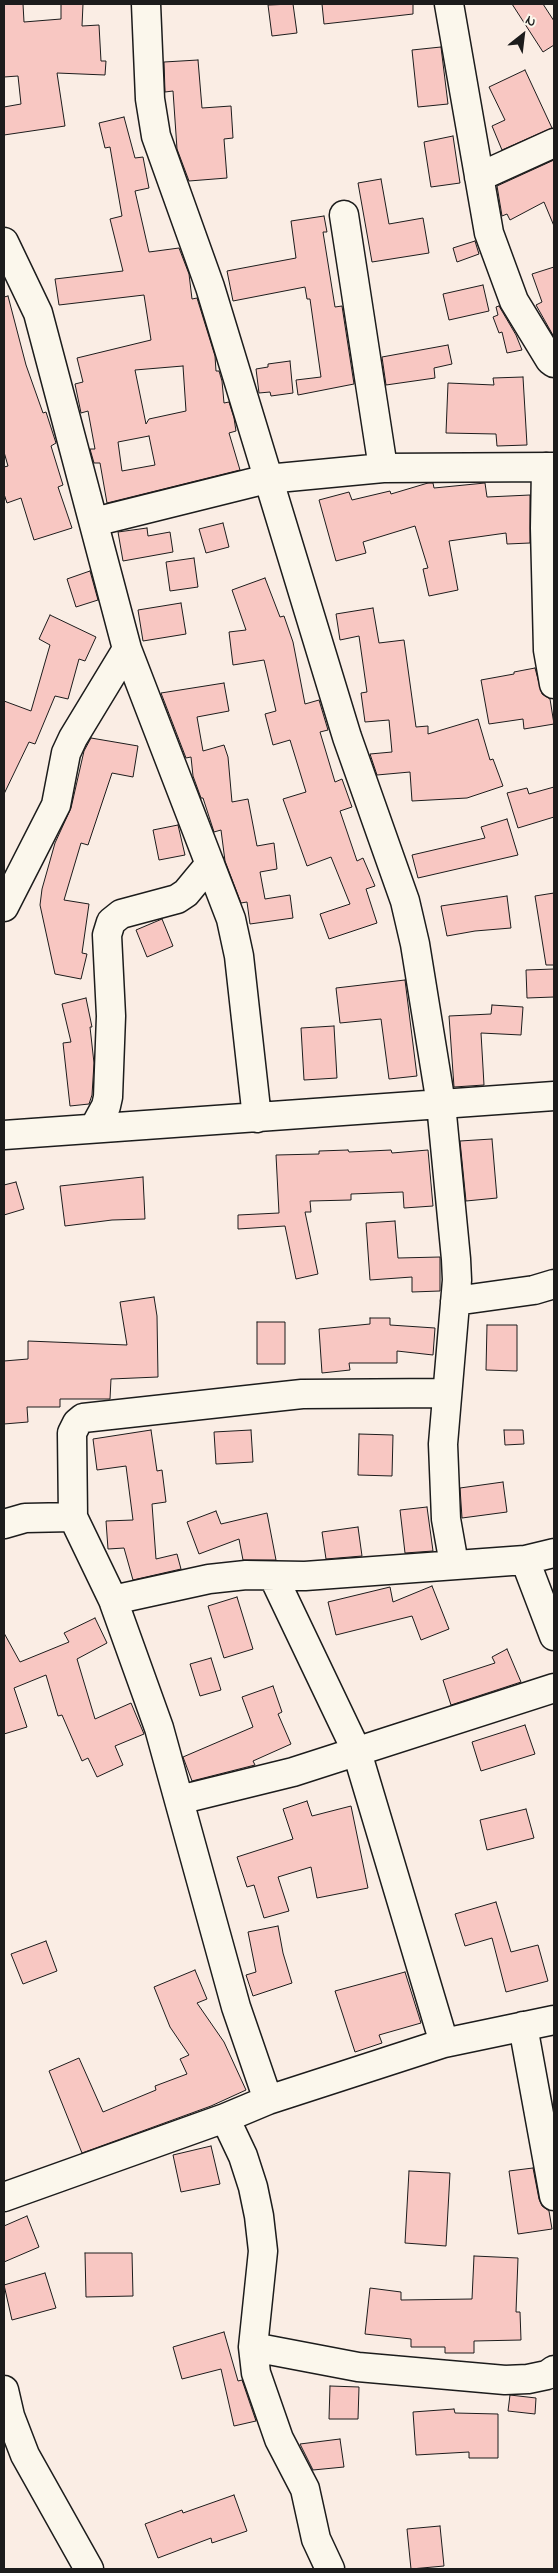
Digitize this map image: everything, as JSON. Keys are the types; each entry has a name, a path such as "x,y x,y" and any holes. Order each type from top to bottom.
{"street":[{"path":"146,4 150,99 156,136 210,287 347,737 405,901 415,944 441,1104 456,1259 455,1301 446,1393 443,1470 446,1520 454,1564"},
{"path":"449,4 490,233 514,301 550,360 554,363"},
{"path":"479,177 554,143"},
{"path":"344,215 383,468"},
{"path":"4,242 38,313 127,649 231,919 239,956 257,1118"},
{"path":"94,522 267,479 383,468 550,467 545,528 551,636 551,674 554,684"},
{"path":"4,906 56,805 66,753 73,738 127,649"},
{"path":"94,1128 106,1106 108,1097 111,1016 107,935 111,922 121,914 177,899 186,893 210,864"},
{"path":"4,1135 554,1096"},
{"path":"455,1301 534,1290 554,1284"},
{"path":"268,2100 236,2007 158,1728 113,1600 73,1517 72,1433 77,1423 83,1418 302,1394 446,1393"},
{"path":"4,1524 25,1518 73,1517"},
{"path":"113,1600 209,1579 305,1576 525,1560 554,1553"},
{"path":"525,1560 554,1636"},
{"path":"273,1576 357,1752 444,2043"},
{"path":"179,1800 293,1772 554,1688"},
{"path":"4,2197 225,2118 268,2100 444,2043 554,2020"},
{"path":"523,2026 554,2196"},
{"path":"225,2118 243,2156 253,2187 259,2216 263,2251 253,2347 256,2373 263,2398 279,2439 305,2489 316,2539 330,2569"},
{"path":"253,2347 358,2367 506,2380 528,2379 547,2375 554,2370"},
{"path":"4,2390 10,2416 25,2455 89,2569"}],"building":[{"path":"4,4 23,4 24,22 61,19 61,4 83,4 82,26 99,25 101,61 106,61 105,75 57,73 65,126 4,135 4,107 21,104 18,76 4,77"},
{"path":"293,4 297,33 272,36 268,5"},
{"path":"322,4 413,4 413,14 324,24"},
{"path":"512,4 543,4 554,21 554,45 543,52"},
{"path":"441,47 448,104 418,107 412,50"},
{"path":"198,60 202,108 231,106 233,138 224,139 227,178 189,181 177,149 173,91 165,92 164,62"},
{"path":"525,70 552,128 502,150 492,126 505,120 489,87"},
{"path":"124,117 135,158 143,157 149,188 135,191 149,252 179,248 189,274 192,299 197,298 215,356 216,371 219,371 222,381 224,403 229,402 234,418 236,431 229,433 240,470 107,503 100,463 94,463 90,449 95,449 88,411 81,413 75,384 83,382 77,358 151,340 144,295 59,305 55,279 123,271 110,219 122,216 110,147 105,148 99,123","holes":["183,366 186,411 149,419 146,424 135,370","149,436 155,465 122,471 118,442"]},
{"path":"453,136 460,183 431,187 424,142"},
{"path":"554,160 554,226 544,202 510,220 507,214 502,216 497,186"},
{"path":"381,179 389,224 423,218 429,253 372,262 358,183"},
{"path":"324,216 327,232 323,232 335,307 342,306 354,384 298,395 296,380 321,377 310,299 307,299 305,287 233,301 227,271 296,258 291,221"},
{"path":"475,241 479,254 457,262 453,248"},
{"path":"554,267 554,337 536,305 542,302 532,274"},
{"path":"483,285 489,311 449,320 443,294"},
{"path":"8,296 26,365 43,413 46,412 56,443 51,446 63,485 58,487 72,528 34,540 21,498 7,503 4,494 4,467 8,466 4,452 4,297"},
{"path":"499,306 516,335 522,350 507,353 502,332 499,333 493,317 498,315 496,307"},
{"path":"448,345 452,364 434,368 435,378 386,385 382,357"},
{"path":"290,361 293,393 271,396 270,392 259,393 256,369 268,367 268,364"},
{"path":"523,377 527,445 497,446 496,434 446,433 448,383 494,385 493,378"},
{"path":"433,483 434,488 485,483 487,497 530,495 530,543 507,544 506,533 449,541 458,590 429,596 423,569 428,568 415,526 363,542 366,553 336,561 319,500 349,492 352,500 390,491 391,494"},
{"path":"223,523 229,547 206,553 199,529"},
{"path":"147,528 148,536 170,532 173,552 123,561 118,532"},
{"path":"194,558 198,587 170,591 166,562"},
{"path":"90,571 98,600 76,607 67,579"},
{"path":"265,578 280,617 284,616 293,642 305,704 319,700 328,730 320,732 335,782 342,779 352,807 340,811 357,861 363,858 375,886 366,889 377,923 329,939 320,914 350,904 331,857 307,866 283,799 306,792 290,740 273,745 265,714 276,711 264,660 233,665 229,632 246,630 232,590"},
{"path":"181,603 186,634 143,641 138,610"},
{"path":"373,608 379,643 404,640 416,727 428,726 428,734 478,719 490,760 493,759 503,786 467,798 412,801 410,772 377,775 370,754 392,752 389,720 365,722 361,693 367,692 359,636 340,640 336,614"},
{"path":"50,615 96,637 85,661 79,659 68,699 55,696 35,744 29,742 4,794 4,701 31,711 50,645 39,639"},
{"path":"535,668 542,694 550,699 554,724 524,729 523,719 489,724 481,680"},
{"path":"224,683 229,711 197,717 203,751 224,745 228,757 232,802 248,799 257,846 274,843 277,869 260,872 265,899 290,895 293,918 250,924 247,902 241,903 225,861 221,830 214,832 203,798 201,798 193,776 191,757 186,758 161,693"},
{"path":"91,738 138,746 133,777 112,773 88,845 81,843 64,900 89,904 82,953 87,954 81,979 55,974 40,905 42,889 55,843 71,808 84,751"},
{"path":"554,787 554,817 518,828 507,793 527,788 529,794"},
{"path":"507,819 518,855 418,878 412,855 485,838 481,827"},
{"path":"178,825 185,855 159,860 153,830"},
{"path":"554,893 554,965 546,965 535,896"},
{"path":"507,896 511,928 447,936 441,906"},
{"path":"162,919 173,946 147,957 136,930"},
{"path":"554,969 554,997 527,998 526,970"},
{"path":"405,980 417,1076 389,1079 381,1019 340,1023 336,988"},
{"path":"86,998 92,1027 90,1027 94,1063 92,1095 89,1104 70,1106 63,1043 71,1042 62,1004"},
{"path":"492,1005 523,1007 521,1035 481,1033 484,1085 454,1087 449,1016 491,1014"},
{"path":"334,1026 337,1078 304,1080 301,1028"},
{"path":"492,1139 497,1198 466,1201 460,1141"},
{"path":"348,1150 349,1152 391,1150 392,1153 428,1150 433,1206 404,1208 403,1192 351,1194 351,1200 310,1201 311,1212 305,1212 318,1274 296,1279 285,1226 238,1229 238,1215 279,1213 276,1155 319,1154 319,1151"},
{"path":"143,1177 145,1219 112,1220 65,1226 60,1186"},
{"path":"16,1182 24,1209 4,1215 4,1185"},
{"path":"395,1221 398,1258 440,1257 440,1291 412,1292 412,1277 370,1280 366,1223"},
{"path":"154,1297 157,1316 158,1377 111,1379 110,1399 60,1399 60,1407 27,1407 28,1422 4,1424 4,1361 28,1359 28,1341 127,1345 120,1302"},
{"path":"370,1318 390,1318 390,1325 435,1328 433,1355 397,1351 397,1363 349,1363 350,1370 322,1373 319,1329 370,1324"},
{"path":"257,1322 285,1322 285,1364 257,1364"},
{"path":"487,1325 517,1325 517,1371 486,1370"},
{"path":"151,1430 157,1471 162,1470 166,1502 152,1504 156,1559 177,1554 181,1569 133,1580 124,1548 108,1549 106,1521 133,1520 126,1466 97,1470 93,1439"},
{"path":"251,1430 253,1462 216,1464 214,1432"},
{"path":"504,1430 523,1430 524,1444 505,1445"},
{"path":"359,1434 393,1435 392,1476 358,1475"},
{"path":"503,1482 507,1512 462,1518 460,1488"},
{"path":"427,1507 433,1551 405,1553 400,1510"},
{"path":"216,1511 221,1524 267,1513 276,1560 243,1560 239,1539 199,1554 187,1522"},
{"path":"358,1527 362,1556 326,1559 322,1532"},
{"path":"432,1586 449,1629 421,1640 412,1616 336,1635 328,1602 390,1587 393,1602"},
{"path":"237,1597 253,1649 224,1658 208,1606"},
{"path":"95,1618 107,1643 77,1659 95,1719 131,1703 144,1734 115,1746 123,1765 97,1777 88,1758 82,1761 62,1715 58,1716 46,1675 14,1688 27,1727 4,1734 4,1633 20,1662 69,1642 64,1633"},
{"path":"507,1649 521,1682 451,1705 443,1680 495,1663 492,1657"},
{"path":"211,1658 221,1690 200,1696 190,1664"},
{"path":"273,1686 282,1712 278,1714 291,1744 253,1761 255,1765 192,1781 183,1757 253,1727 242,1697"},
{"path":"525,1725 535,1754 481,1771 472,1742"},
{"path":"307,1801 312,1816 351,1806 368,1888 317,1898 311,1867 278,1877 289,1911 264,1918 254,1885 247,1887 237,1857 293,1839 283,1809"},
{"path":"526,1809 534,1838 487,1850 480,1820"},
{"path":"496,1902 511,1952 538,1945 548,1981 506,1992 492,1938 465,1946 455,1914"},
{"path":"278,1926 283,1953 292,1983 253,1996 246,1975 256,1972 248,1932"},
{"path":"46,1941 57,1971 23,1984 11,1954"},
{"path":"195,1970 207,1999 197,2003 224,2042 246,2090 211,2106 82,2153 49,2071 79,2058 103,2112 156,2090 155,2086 187,2074 180,2059 189,2055 170,2027 154,1987"},
{"path":"405,1972 421,2023 379,2035 382,2043 355,2052 335,1991"},
{"path":"211,2146 220,2184 181,2192 173,2155"},
{"path":"533,2168 539,2199 542,2206 549,2211 552,2229 518,2234 509,2171"},
{"path":"409,2171 450,2173 446,2246 405,2243"},
{"path":"27,2216 39,2247 4,2262 4,2226"},
{"path":"85,2253 132,2253 133,2296 86,2297"},
{"path":"474,2256 518,2258 516,2312 520,2312 521,2340 474,2341 474,2353 445,2353 445,2347 411,2347 411,2339 365,2334 370,2288 401,2292 401,2300 472,2299"},
{"path":"45,2273 56,2308 12,2320 4,2285"},
{"path":"224,2332 238,2381 242,2380 256,2421 234,2426 221,2369 182,2379 173,2347"},
{"path":"330,2386 359,2387 358,2419 329,2419"},
{"path":"510,2395 536,2398 535,2414 508,2411"},
{"path":"454,2409 455,2413 498,2414 498,2458 469,2458 469,2452 416,2455 413,2412"},
{"path":"340,2439 344,2467 313,2470 300,2444"},
{"path":"234,2495 247,2531 212,2543 211,2538 158,2558 145,2524 182,2510 183,2513"},
{"path":"440,2526 444,2566 411,2569 407,2529"}]}
